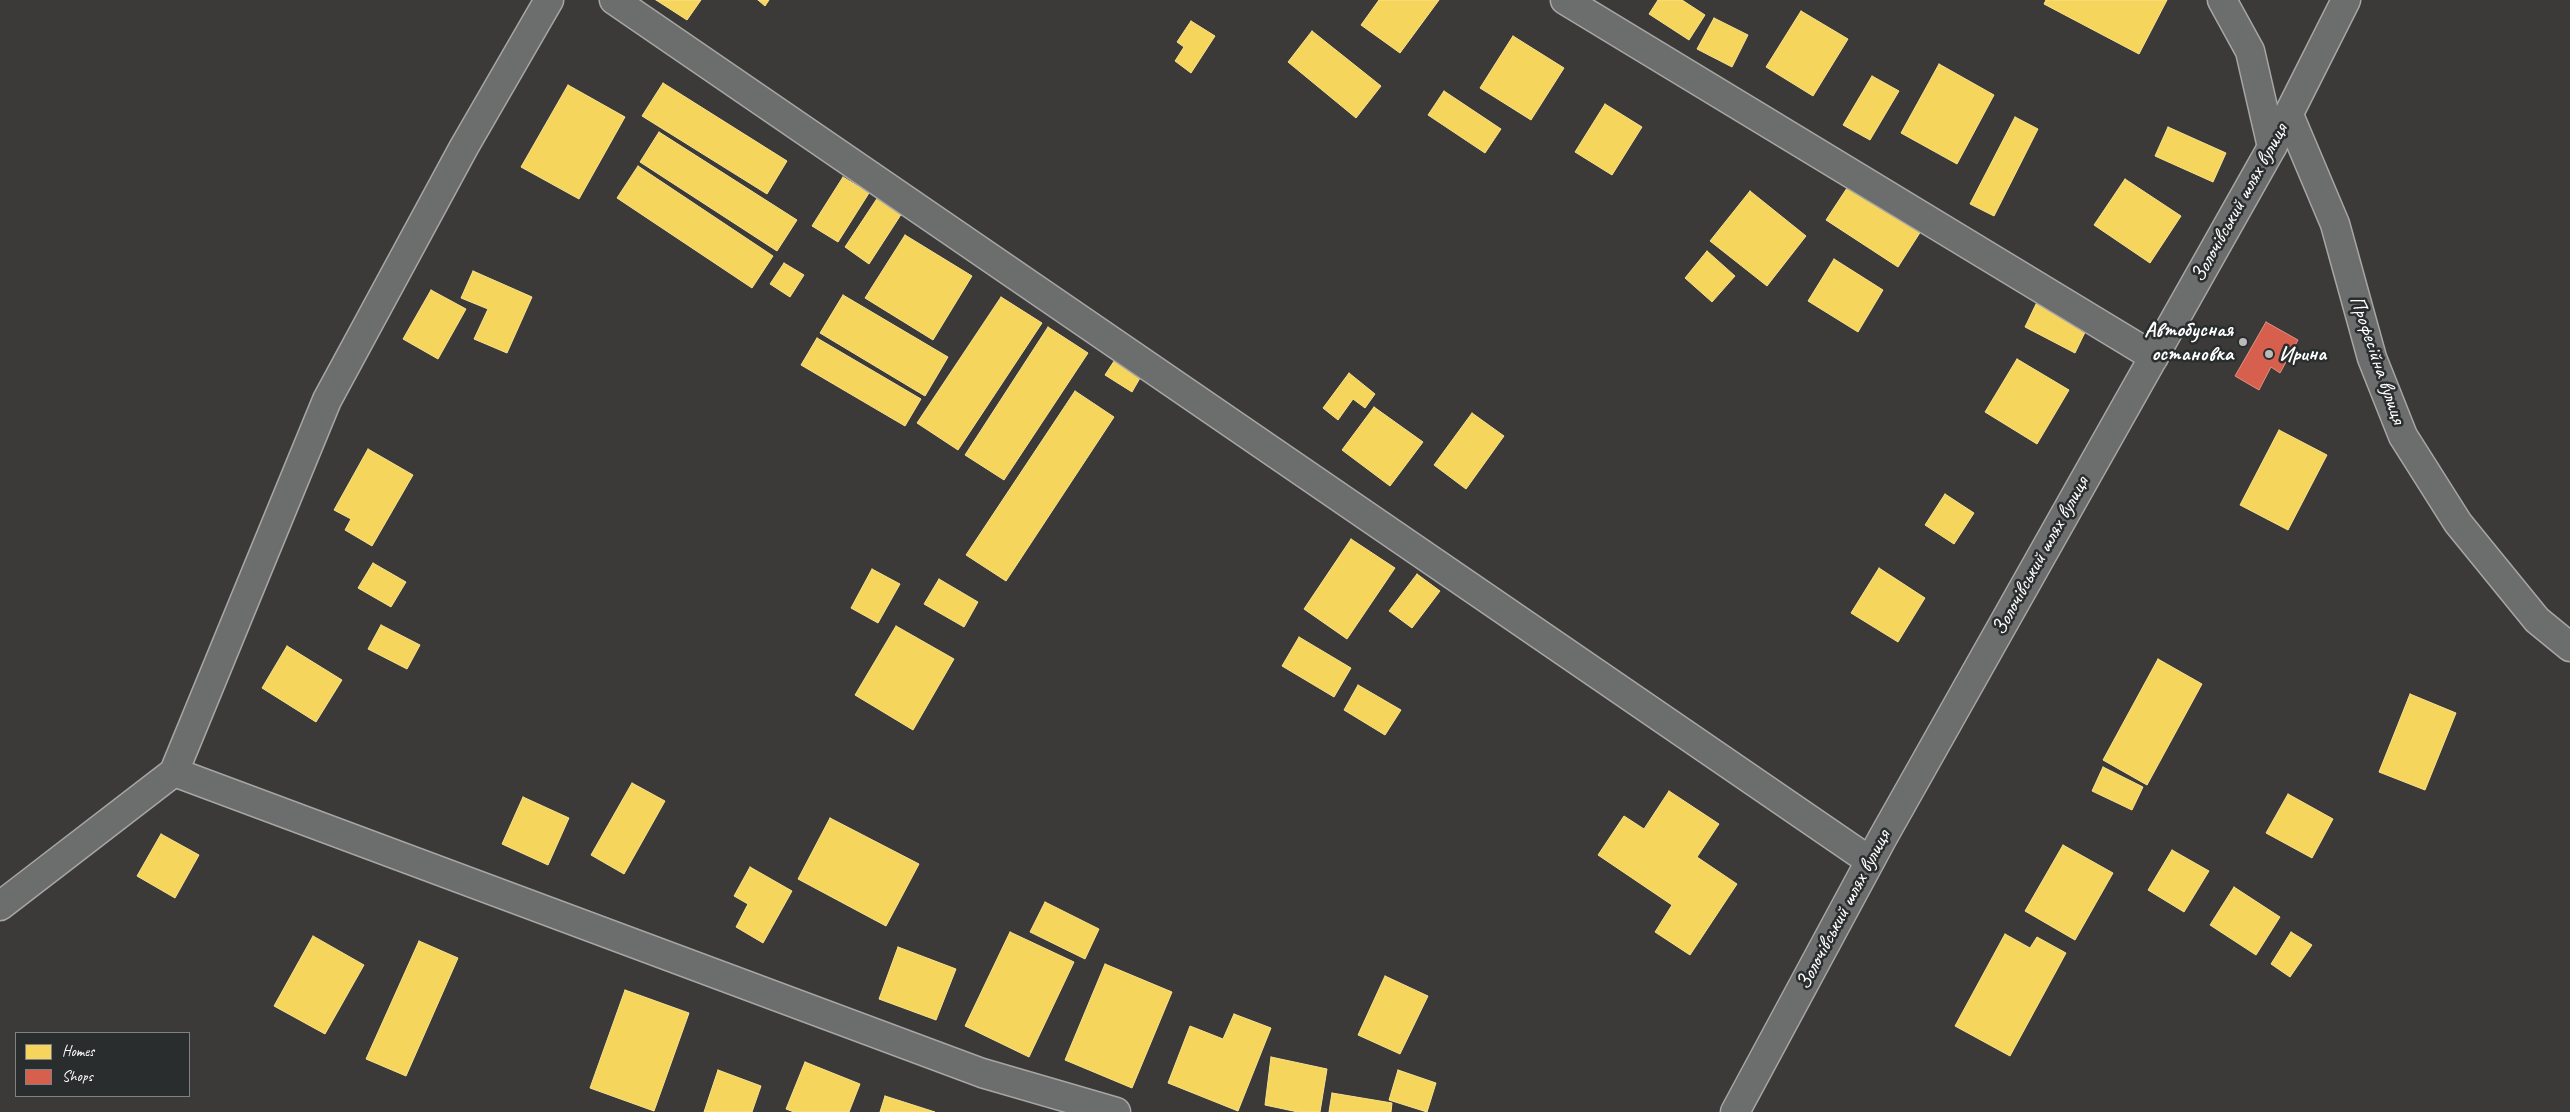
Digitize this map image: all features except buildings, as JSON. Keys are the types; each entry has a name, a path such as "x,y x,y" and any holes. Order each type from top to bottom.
{"street":[{"path":"0,906 174,772 327,400 464,147 549,0"},
{"path":"614,0 1870,861"},
{"path":"1565,0 2154,357"},
{"path":"2222,0 2250,50 2272,147"},
{"name":"Золочівський шлях вулиця","path":"1735,1112 1870,861 2272,147 2346,0"},
{"name":"Професійна вулиця","path":"2289,115 2335,224 2372,358 2404,436 2458,522 2537,620 2570,647"},
{"path":"174,772 982,1073 1116,1112"}],"place":[{"name":"Автобусная остановка","path":"2243,342"},
{"name":"Ирина","path":"2269,354"}]}
